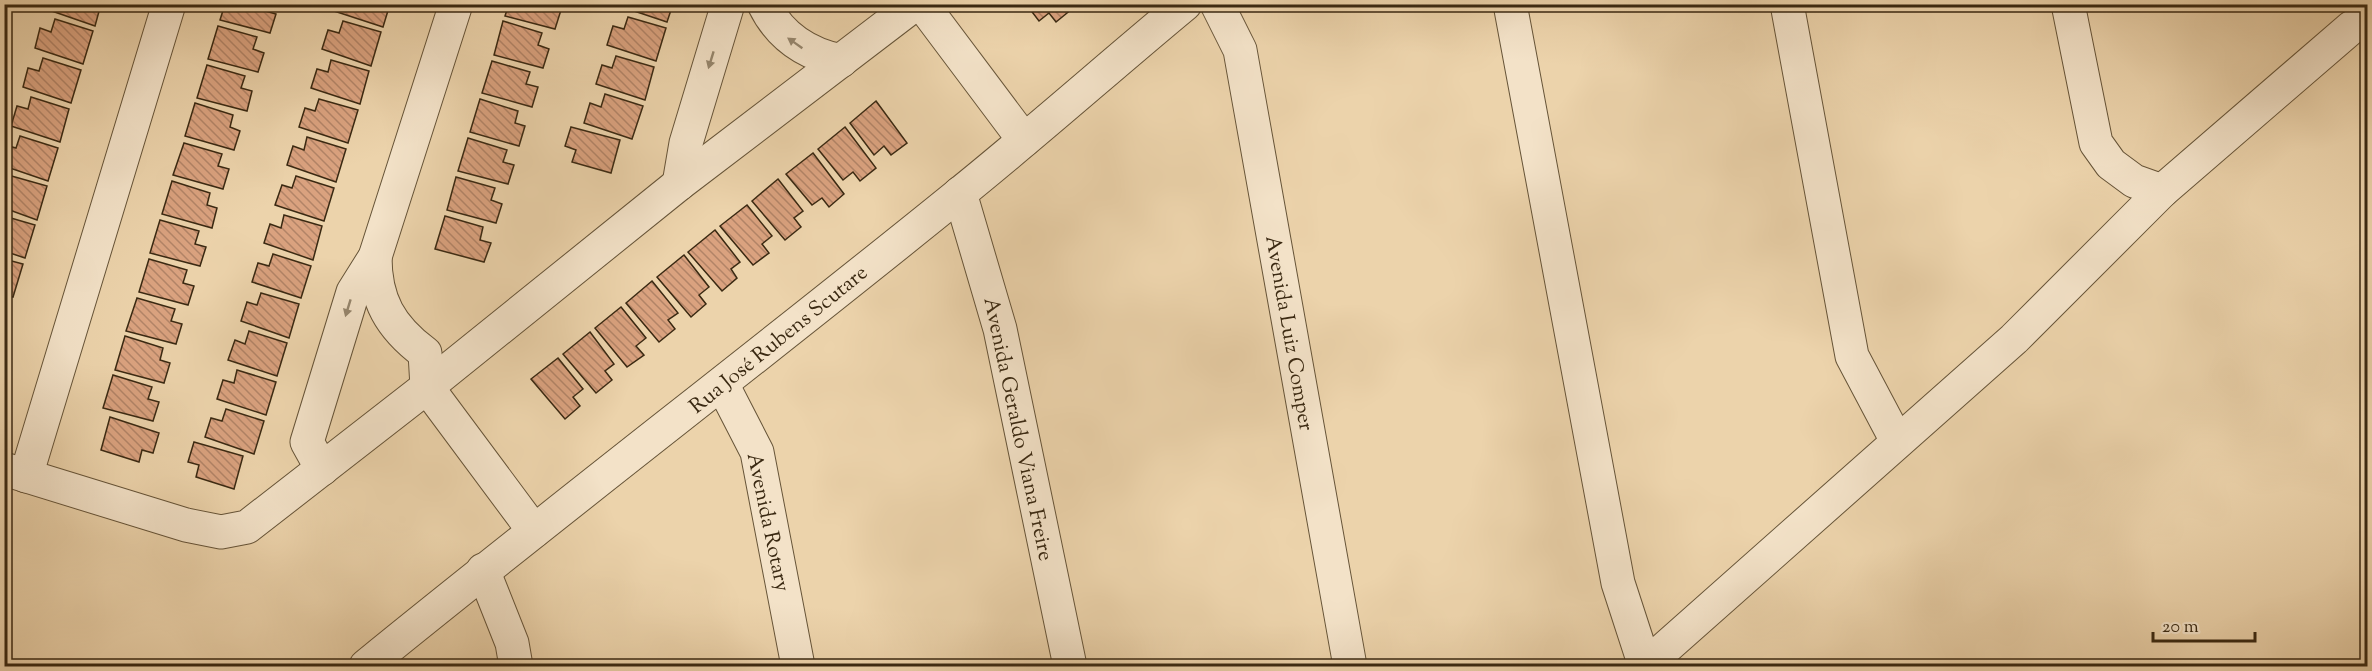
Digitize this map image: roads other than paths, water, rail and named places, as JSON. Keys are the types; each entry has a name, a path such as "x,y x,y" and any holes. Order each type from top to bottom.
{"street":[{"path":"169,4 15,473 186,525 221,532 247,526 322,469 679,184 915,4"},
{"path":"322,469 307,442 353,292 375,257 456,4"},
{"path":"679,184 686,143 728,4"},
{"path":"764,4 786,36 822,57 842,61"},
{"path":"922,4 1024,140"},
{"name":"Rua José Rubens Scutare","path":"366,666 483,570 722,384 960,193 1185,4"},
{"name":"Avenida Luiz Comper","path":"1217,4 1240,50 1350,666"},
{"path":"1510,4 1618,583 1645,666 2014,339 2162,191 2356,17"},
{"path":"1787,4 1852,356 1897,441"},
{"path":"2068,4 2096,143 2111,164 2134,181 2162,191"},
{"name":"Avenida Geraldo Viana Freire","path":"960,193 1000,329 1070,666"},
{"path":"375,257 378,291 384,307 408,340 425,353 427,387 534,531"},
{"name":"Avenida Rotary","path":"722,384 757,452 798,666"},
{"path":"483,570 512,643 516,666"}]}
